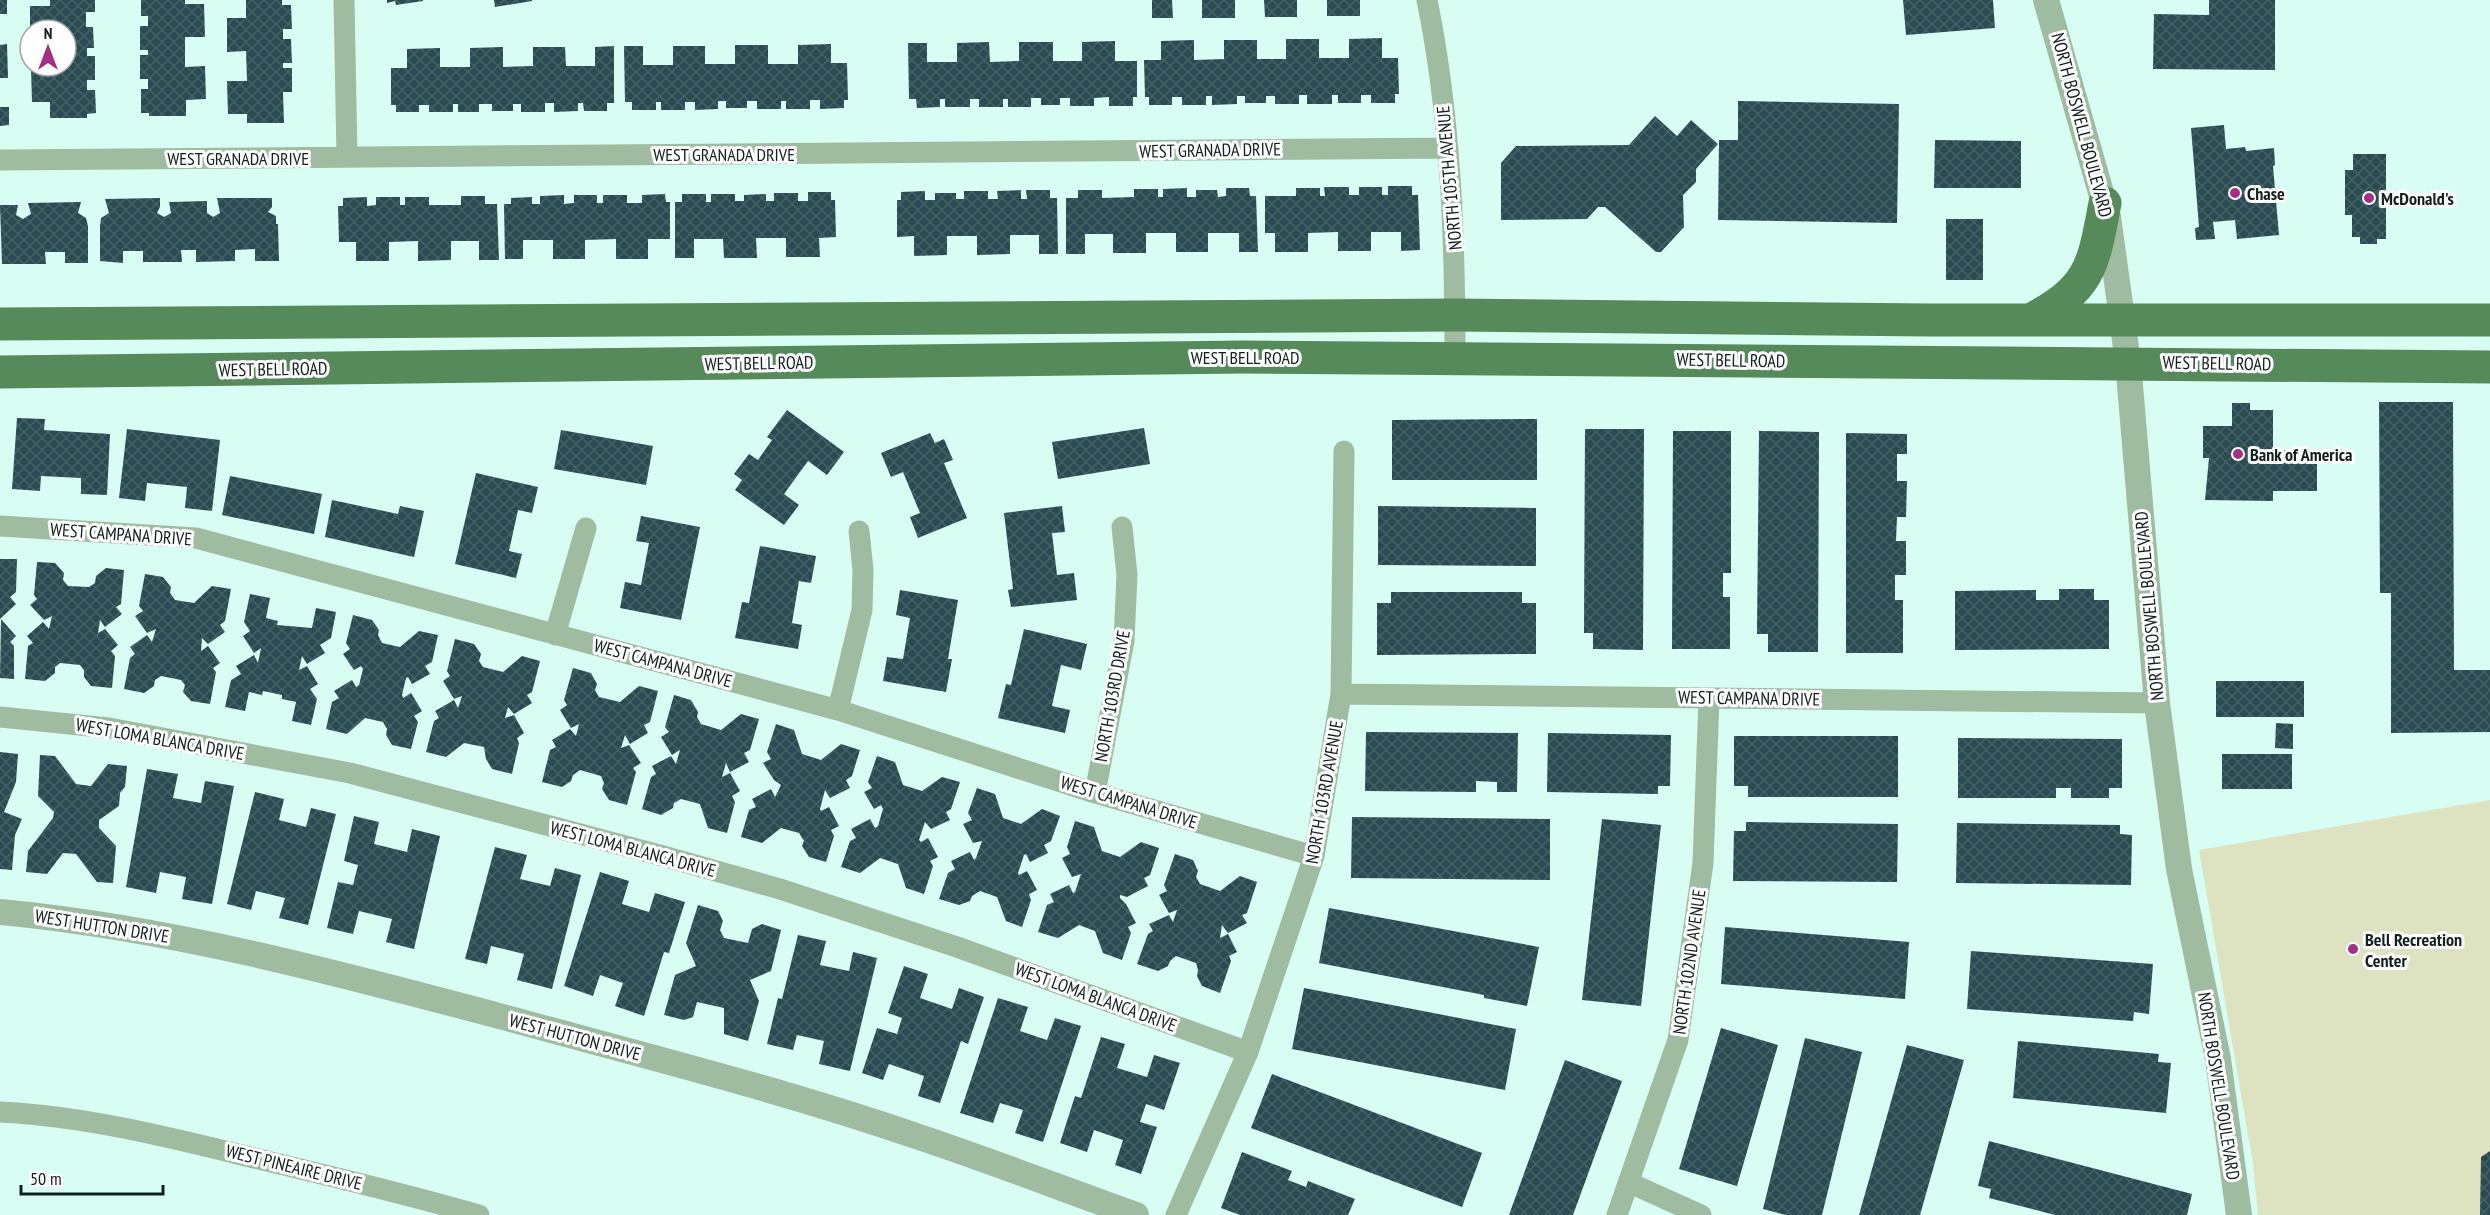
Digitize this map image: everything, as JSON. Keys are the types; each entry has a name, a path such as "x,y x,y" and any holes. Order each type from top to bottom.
{"main road":[{"path":"2030,320 2067,298 2083,278 2096,250 2105,203"},
{"path":"0,324 1455,315 2030,320 2490,320"},
{"name":"WEST BELL ROAD","path":"0,372 1455,357 2490,367"}],"street":[{"path":"344,0 347,158"},
{"name":"NORTH 105TH AVENUE","path":"1427,0 1438,57 1454,200 1455,357"},
{"name":"NORTH BOSWELL BOULEVARD","path":"2046,0 2105,203 2128,362 2157,703 2179,869 2218,1059 2239,1215"},
{"name":"WEST GRANADA DRIVE","path":"0,160 1448,148"},
{"name":"NORTH 103RD AVENUE","path":"1176,1215 1248,1052 1314,856 1341,694 1344,451"},
{"name":"WEST CAMPANA DRIVE","path":"0,526 195,538 838,710 1095,793 1314,856"},
{"name":"NORTH 103RD DRIVE","path":"1095,793 1124,641 1127,575 1122,527"},
{"path":"555,635 586,528"},
{"path":"838,710 862,610 863,570 859,531"},
{"name":"WEST CAMPANA DRIVE","path":"1341,694 2157,703"},
{"name":"NORTH 102ND AVENUE","path":"1617,1215 1630,1184 1678,1040 1703,863 1709,698"},
{"name":"WEST LOMA BLANCA DRIVE","path":"0,717 110,728 350,773 652,853 780,889 957,947 1248,1052"},
{"name":"WEST HUTTON DRIVE","path":"0,912 110,925 189,940 442,1001 736,1081 918,1136 1136,1215"},
{"name":"WEST PINEAIRE DRIVE","path":"0,1112 41,1114 177,1139 413,1196 479,1215"},
{"path":"1630,1184 1701,1215"}],"green space":[{"name":"Bell Recreation Center","path":"2490,800 2490,1215 2258,1215 2253,1164 2199,850"}],"building":[{"path":"0,0 7,0 7,14 0,14"},
{"path":"50,0 95,0 95,12 86,12 86,27 93,27 94,48 87,48 87,56 95,56 95,80 87,80 87,90 95,90 96,113 87,114 87,118 50,118 50,102 32,102 31,78 78,78 78,18 30,18 30,6 50,6"},
{"path":"141,0 185,0 185,4 204,4 205,37 185,37 185,67 205,66 206,99 186,100 186,116 149,116 149,113 141,113 141,89 148,89 148,79 140,79 140,55 148,55 148,50 140,50 140,26 148,26 148,16 141,16"},
{"path":"246,0 282,0 282,5 291,5 292,29 283,29 283,39 291,39 292,63 283,63 283,68 292,68 292,92 283,92 284,123 247,123 247,114 228,114 227,81 247,81 246,51 227,52 227,18 246,18"},
{"path":"387,0 423,1 396,5 395,1 387,3"},
{"path":"494,0 532,0 532,1 495,7"},
{"path":"1152,0 1172,0 1173,18 1152,18"},
{"path":"1202,0 1235,0 1235,18 1202,18"},
{"path":"1264,0 1297,0 1297,17 1265,17"},
{"path":"1327,0 1360,0 1360,16 1327,16"},
{"path":"1903,0 1993,0 1995,28 1906,35"},
{"path":"2209,0 2275,0 2275,70 2153,69 2154,14 2209,15"},
{"path":"1382,38 1382,58 1398,58 1399,94 1395,94 1395,103 1371,103 1371,95 1361,95 1361,103 1338,103 1338,95 1332,95 1332,104 1307,104 1307,95 1299,95 1299,104 1275,104 1275,96 1266,96 1266,103 1245,103 1245,96 1237,96 1237,104 1212,105 1212,96 1206,96 1206,105 1182,105 1182,97 1172,97 1172,105 1149,105 1149,97 1145,97 1144,60 1161,60 1161,41 1194,40 1194,60 1224,59 1224,40 1257,40 1257,59 1286,59 1286,39 1319,39 1319,58 1349,58 1349,39"},
{"path":"1115,41 1115,61 1137,61 1137,97 1133,97 1133,106 1109,106 1109,97 1094,98 1094,106 1070,106 1070,98 1060,98 1060,105 1041,105 1041,98 1031,98 1031,107 1008,107 1008,99 1003,99 1003,107 979,107 979,99 970,99 970,107 945,107 945,99 940,99 940,107 917,108 916,99 909,99 908,43 927,43 927,62 957,62 957,43 989,42 990,62 1019,61 1019,42 1053,42 1053,61 1082,61 1082,42"},
{"path":"7,44 8,78 0,78 0,45"},
{"path":"831,44 831,63 847,63 848,100 844,100 844,108 820,109 820,100 810,100 810,109 786,109 786,101 781,101 781,109 757,109 757,101 747,101 747,108 726,108 726,101 718,101 718,109 695,110 695,102 685,102 685,110 661,110 661,102 656,102 656,110 632,110 632,102 625,102 624,46 643,46 643,65 673,65 673,46 705,46 705,64 735,64 735,45 768,45 768,64 798,64 798,45"},
{"path":"614,46 614,103 607,103 607,111 584,111 583,103 578,103 578,111 554,112 554,103 545,103 545,112 521,112 521,104 513,104 513,111 492,111 492,104 479,104 479,112 458,112 458,104 453,104 453,112 429,112 429,105 419,105 419,112 396,112 396,105 391,105 391,68 407,68 407,49 440,48 440,67 470,67 470,48 503,47 503,67 533,66 533,47 565,47 566,66 595,66 595,47"},
{"path":"1738,101 1899,104 1897,223 1718,220 1719,140 1738,140"},
{"path":"0,107 9,107 9,125 0,126"},
{"path":"1655,116 1677,136 1691,120 1718,144 1696,169 1696,182 1683,195 1684,227 1661,252 1656,252 1605,207 1598,207 1587,219 1501,220 1501,163 1516,146 1629,145"},
{"name":"Chase","path":"2224,125 2226,149 2245,147 2246,151 2274,148 2275,165 2273,166 2279,235 2237,239 2235,220 2213,222 2215,239 2196,240 2195,228 2199,227 2191,128"},
{"path":"1935,140 2021,141 2021,188 1934,188"},
{"path":"2353,154 2386,154 2386,239 2377,239 2377,244 2360,244 2360,237 2352,237 2352,215 2345,215 2345,170 2353,170"},
{"path":"1388,186 1412,186 1412,195 1418,195 1420,250 1401,251 1401,232 1371,232 1371,251 1338,251 1338,232 1308,233 1308,252 1275,252 1275,233 1265,233 1265,196 1296,196 1296,188 1320,188 1320,196 1325,196 1324,187 1349,187 1349,195 1359,195 1359,187 1382,187 1382,195 1388,195"},
{"path":"1187,188 1187,197 1196,197 1196,190 1217,190 1218,197 1226,196 1226,188 1249,188 1250,196 1256,196 1258,252 1239,252 1239,233 1208,233 1208,252 1176,252 1176,233 1146,233 1146,253 1113,253 1113,234 1085,234 1085,254 1066,254 1066,198 1078,198 1078,190 1102,190 1102,198 1134,197 1134,189 1158,189 1158,197 1163,197 1163,189"},
{"path":"1021,190 1021,199 1027,199 1026,190 1050,190 1050,198 1057,198 1058,254 1039,254 1039,235 1010,235 1010,254 977,255 977,236 947,236 947,255 914,256 914,236 897,237 897,200 901,200 901,192 925,191 925,200 935,200 935,193 956,193 956,199 964,199 964,191 988,191 988,199 998,199 997,191"},
{"path":"808,192 831,192 831,200 835,200 836,237 819,238 820,257 786,257 786,238 756,238 757,258 724,258 723,239 694,239 694,258 675,258 675,202 682,202 682,194 706,194 706,202 711,202 711,194 735,194 735,201 744,201 744,195 766,194 766,201 774,201 774,193 798,193 798,201 808,201"},
{"path":"665,194 666,202 670,202 670,239 648,239 648,259 616,259 616,239 585,240 585,259 553,259 553,240 523,240 523,259 505,259 504,204 511,204 511,198 532,197 532,204 540,204 540,196 564,195 564,204 574,203 574,195 597,195 597,203 603,203 603,195 627,195 627,203 642,203 642,195"},
{"path":"461,196 485,196 485,204 497,204 499,260 479,260 479,241 451,241 451,260 418,261 418,241 389,242 389,261 356,261 356,242 339,242 338,206 343,206 343,198 367,197 367,206 376,205 376,197 400,197 400,205 405,205 405,197 429,197 429,205 461,205"},
{"path":"160,198 157,213 164,217 171,213 169,202 207,201 207,213 213,217 220,213 217,198 272,198 272,207 268,212 276,216 276,224 278,224 279,261 255,261 255,249 235,250 235,261 196,262 196,250 181,250 182,262 143,262 143,251 123,251 123,263 100,261 101,218 109,213 105,199"},
{"path":"81,202 78,213 86,218 88,226 88,263 65,263 65,252 45,252 46,264 2,264 0,205 18,205 16,215 23,219 31,214 28,203"},
{"path":"1946,219 1983,219 1983,280 1946,280"},
{"path":"2379,402 2453,402 2454,670 2490,670 2490,732 2391,733 2391,593 2380,593"},
{"name":"Bank of America","path":"2232,403 2250,403 2250,410 2273,410 2273,450 2317,450 2317,491 2273,491 2273,501 2205,500 2209,458 2203,458 2203,426 2232,426"},
{"path":"787,410 844,452 827,475 808,461 784,494 799,505 784,525 735,490 742,480 734,474 749,454 758,460 772,440 767,437"},
{"path":"17,418 45,419 44,430 110,434 107,495 81,494 81,478 41,476 40,491 12,489"},
{"path":"1537,419 1537,480 1392,480 1392,420"},
{"path":"1144,428 1150,464 1058,479 1052,442"},
{"path":"127,429 220,440 212,511 185,508 187,487 147,483 145,501 119,498"},
{"path":"1585,429 1644,429 1643,650 1593,649 1593,633 1584,633"},
{"path":"561,430 653,446 646,485 554,469"},
{"path":"1673,431 1731,431 1731,573 1723,573 1723,597 1730,597 1730,649 1672,649"},
{"path":"1759,431 1819,432 1818,652 1768,652 1768,634 1757,634"},
{"path":"930,433 935,443 944,439 953,460 944,463 967,518 918,538 910,517 920,513 903,472 891,477 881,453"},
{"path":"1846,433 1907,434 1907,454 1897,454 1897,481 1907,481 1906,517 1897,517 1896,541 1906,541 1906,575 1895,575 1895,600 1903,600 1903,653 1846,653"},
{"path":"476,473 538,487 532,513 518,510 509,551 522,554 516,578 455,564"},
{"path":"230,476 322,494 314,534 222,515"},
{"path":"332,500 398,514 400,506 424,511 414,557 325,537"},
{"path":"1062,506 1065,532 1052,533 1057,575 1074,573 1077,600 1011,607 1008,590 1013,589 1004,513"},
{"path":"1378,506 1536,508 1536,566 1378,565"},
{"path":"641,516 700,527 681,620 620,608 625,582 641,585 649,543 636,541"},
{"path":"760,546 816,556 811,583 799,581 792,623 802,625 798,649 735,638 742,602 749,603"},
{"path":"0,559 17,559 16,592 10,597 16,604 0,619"},
{"path":"37,562 55,563 64,573 63,580 68,586 89,587 95,583 96,576 106,568 124,570 121,604 116,607 122,614 105,627 100,620 98,633 105,629 118,645 111,651 115,656 112,688 91,686 84,677 84,670 80,665 60,663 55,667 55,673 45,681 25,679 28,646 33,643 27,636 43,622 49,629 52,616 44,620 30,605 37,599 34,595"},
{"path":"145,574 163,577 171,587 170,593 175,600 194,603 212,586 231,589 225,621 220,625 225,632 208,644 202,638 201,651 208,646 220,663 213,668 216,672 210,704 191,701 183,692 185,685 181,680 161,676 155,680 154,686 144,693 124,689 130,658 135,654 130,647 147,635 152,642 156,629 147,633 135,616 143,611 139,606"},
{"path":"2059,589 2094,589 2094,600 2109,600 2109,649 1955,650 1955,591 2036,590 2036,600 2059,600"},
{"path":"900,590 958,600 948,659 952,659 946,692 883,681 887,657 903,659 910,618 896,615"},
{"path":"1391,592 1522,592 1522,603 1536,603 1536,654 1377,655 1377,603 1391,603"},
{"path":"250,594 270,598 266,618 278,621 277,625 312,628 316,608 336,612 331,638 320,645 325,653 307,664 302,656 299,670 307,666 318,684 310,689 317,699 311,725 292,721 296,702 282,699 282,695 263,691 262,695 249,692 245,711 225,707 231,680 241,674 236,666 254,655 258,663 261,648 254,653 243,636 250,631 244,622"},
{"path":"353,615 372,620 379,630 378,635 382,643 400,647 419,631 438,635 432,662 425,666 430,674 412,684 408,677 406,678 403,698 411,693 422,711 414,716 418,722 411,749 392,745 386,735 387,729 383,722 365,718 347,734 326,729 332,702 339,698 334,691 352,680 356,687 359,685 363,669 361,666 354,670 343,654 350,649 346,643"},
{"path":"1,619 16,636 10,642 14,646 14,679 0,678"},
{"path":"1024,629 1087,644 1081,670 1061,665 1052,706 1070,710 1065,733 998,718 1006,684 1011,685"},
{"path":"455,639 474,644 481,654 479,661 483,667 503,672 522,656 540,661 532,692 527,695 532,703 514,714 508,707 505,718 514,715 524,733 517,738 519,743 512,774 492,769 486,759 484,747 464,743 446,757 426,752 434,721 439,718 435,711 454,700 458,708 462,696 454,699 443,681 450,676 447,671"},
{"path":"573,668 591,673 597,684 595,690 599,697 620,702 639,686 658,691 650,722 644,725 648,733 630,744 625,735 621,748 629,745 641,763 633,768 636,772 627,805 609,800 602,789 604,783 601,776 580,770 573,775 571,781 562,787 542,782 550,750 556,747 552,740 570,729 576,736 579,724 571,728 560,710 567,705 564,700"},
{"path":"2216,681 2304,681 2304,717 2216,717"},
{"path":"674,695 691,700 698,712 697,717 701,724 721,730 741,714 759,719 750,750 744,753 749,762 730,772 726,763 722,777 730,773 740,791 732,796 735,802 727,833 708,828 700,804 681,799 674,803 673,808 661,815 642,809 651,777 656,774 652,766 671,756 676,764 680,750 672,755 661,737 669,732 665,727"},
{"path":"2276,723 2293,724 2293,749 2275,748"},
{"path":"776,724 794,730 802,754 821,760 841,744 860,750 852,776 846,780 850,788 830,798 825,790 820,809 821,811 829,807 839,826 831,830 834,836 826,862 809,857 802,846 804,841 799,833 781,828 762,843 741,837 749,810 756,807 752,799 771,789 775,797 781,785 774,780 763,763 771,759 767,752"},
{"path":"1366,732 1518,733 1517,792 1497,792 1497,782 1476,781 1476,792 1365,791"},
{"path":"1548,733 1671,735 1670,786 1658,786 1658,794 1547,792"},
{"path":"1734,736 1898,736 1898,797 1748,797 1748,786 1734,786"},
{"path":"1958,738 2122,739 2122,788 2109,788 2109,798 2071,798 2071,788 2056,788 2056,798 1958,798"},
{"path":"0,752 18,754 16,782 4,812 22,819 15,835 12,870 0,869"},
{"path":"2222,754 2292,754 2292,789 2222,789"},
{"path":"40,755 55,756 76,784 91,786 108,764 127,766 125,787 120,793 119,806 99,820 99,828 116,846 113,883 97,882 76,854 63,853 47,874 26,872 28,851 53,818 54,812 38,796"},
{"path":"877,756 895,762 903,785 922,791 942,777 960,782 951,809 946,812 950,820 931,829 925,822 919,840 921,842 928,838 938,857 930,861 933,866 924,894 906,888 898,864 880,858 860,873 841,867 850,841 856,838 851,829 870,819 875,828 878,826 883,809 881,805 874,809 864,792 872,788 868,782"},
{"path":"147,769 178,774 173,798 201,803 205,781 234,786 212,904 182,899 186,877 160,872 156,893 126,887"},
{"path":"977,788 995,794 1003,818 1021,824 1042,809 1060,816 1051,841 1044,845 1048,853 1030,862 1026,854 1024,855 1018,873 1019,875 1027,871 1037,890 1029,894 1031,900 1022,927 1006,921 997,897 980,891 972,896 970,901 959,905 939,899 948,873 955,869 951,861 970,852 974,860 982,841 973,843 963,824 972,820 968,813"},
{"path":"255,792 284,799 279,820 306,827 311,808 336,814 308,925 279,918 285,898 256,891 251,910 227,904"},
{"path":"354,816 379,822 374,844 407,852 412,829 440,836 414,949 386,942 392,919 359,911 353,934 327,928 338,882 353,885 358,865 344,861"},
{"path":"1352,817 1550,819 1550,880 1351,878"},
{"path":"1602,819 1661,825 1641,1006 1582,1000"},
{"path":"1075,821 1094,827 1102,851 1120,857 1141,842 1159,848 1150,875 1144,878 1148,886 1127,897 1120,895 1136,923 1128,927 1131,933 1122,960 1103,953 1095,931 1079,925 1058,938 1038,932 1047,905 1054,902 1050,894 1069,885 1073,893 1075,892 1081,874 1072,877 1062,858 1070,854 1067,847"},
{"path":"1746,822 1898,824 1897,882 1733,881 1734,831 1746,831"},
{"path":"1957,823 2120,825 2120,834 2132,835 2131,885 1956,883"},
{"path":"495,847 527,855 520,879 550,886 555,868 581,875 552,989 517,980 524,954 491,946 487,964 465,959"},
{"path":"1175,854 1193,860 1198,871 1196,877 1200,884 1220,891 1240,876 1257,882 1247,913 1242,915 1247,923 1228,933 1222,925 1220,938 1228,934 1237,952 1229,956 1231,961 1220,993 1202,986 1197,976 1196,963 1176,956 1168,966 1158,971 1137,964 1148,934 1153,931 1149,924 1169,915 1173,922 1177,910 1169,913 1159,895 1167,891 1164,885"},
{"path":"600,872 629,881 622,904 649,912 655,893 685,902 669,953 664,952 644,1016 615,1006 623,983 600,975 593,996 564,986"},
{"path":"698,905 718,911 723,921 720,930 724,938 748,943 752,929 762,924 781,930 771,971 750,980 759,1001 748,1041 724,1034 724,1008 697,1002 693,1017 684,1020 664,1015 675,975 696,966 686,943"},
{"path":"1329,908 1539,947 1527,1006 1484,998 1484,995 1319,963"},
{"path":"1725,927 1909,942 1905,999 1721,984"},
{"path":"798,935 826,941 820,965 849,971 853,952 877,958 850,1071 819,1064 824,1041 797,1035 793,1050 767,1044 778,998 782,999"},
{"path":"1971,951 2153,964 2149,1014 2134,1012 2133,1021 1967,1009"},
{"path":"904,966 928,974 920,998 952,1009 959,988 984,997 968,1044 961,1041 940,1103 918,1096 924,1076 889,1064 883,1080 862,1073 877,1028 897,1034 902,1018 888,1013"},
{"path":"1304,988 1516,1029 1505,1090 1292,1049"},
{"path":"998,998 1028,1007 1020,1031 1047,1040 1055,1018 1081,1026 1043,1142 1015,1133 1023,1110 1000,1103 993,1123 960,1113"},
{"path":"1721,1028 1778,1045 1737,1186 1679,1169"},
{"path":"1101,1037 1125,1044 1117,1068 1147,1077 1154,1055 1180,1063 1164,1110 1146,1104 1140,1122 1157,1127 1141,1174 1115,1165 1123,1140 1094,1130 1087,1152 1060,1143 1075,1096 1081,1098"},
{"path":"1805,1038 1862,1052 1822,1215 1786,1215 1763,1209"},
{"path":"2018,1041 2159,1054 2158,1062 2171,1063 2166,1113 2013,1098"},
{"path":"1907,1045 1964,1060 1920,1215 1859,1215"},
{"path":"1565,1060 1622,1081 1573,1215 1509,1215"},
{"path":"1272,1074 1482,1153 1462,1207 1251,1128"},
{"path":"1989,1141 2192,1194 2187,1215 2055,1215 1989,1198 1991,1189 1978,1186"},
{"path":"2490,1151 2490,1215 2480,1215 2481,1157"},
{"path":"1242,1152 1292,1171 1288,1180 1306,1187 1308,1181 1355,1199 1348,1215 1240,1215 1221,1208"}],"place":[{"name":"Chase","path":"2235,193"},
{"name":"McDonald's","path":"2369,198"},
{"name":"Bank of America","path":"2238,454"},
{"name":"Bell Recreation Center","path":"2353,949"}]}
